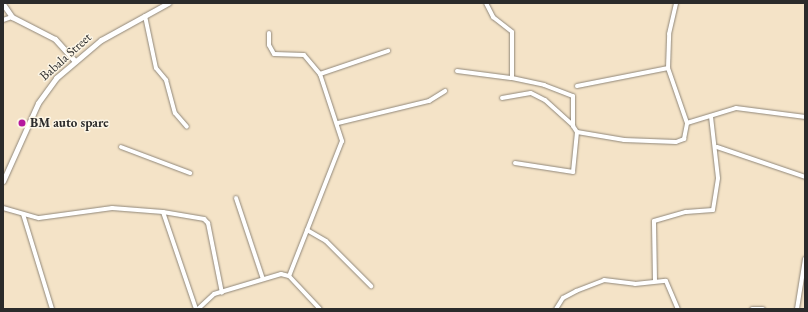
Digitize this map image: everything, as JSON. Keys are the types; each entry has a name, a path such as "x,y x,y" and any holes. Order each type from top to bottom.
{"street":[{"name":"Babala Street","path":"3,181 38,103 56,78 101,40 168,3"},
{"path":"486,3 492,17 512,32 511,78"},
{"path":"577,132 624,140 676,142 684,139 687,123 668,68 669,34 676,3"},
{"path":"3,4 12,16 55,39 75,61"},
{"path":"3,20 12,16"},
{"path":"145,16 156,68 166,80 175,113 187,127"},
{"path":"269,33 269,45 274,54 304,55 320,74 338,123 341,148 329,170 289,276"},
{"path":"320,74 388,51"},
{"path":"577,86 668,68"},
{"path":"457,71 511,78 573,96 573,125"},
{"path":"338,123 429,101 446,91"},
{"path":"502,98 531,93 547,101 573,125 577,132 573,172 515,163"},
{"path":"687,123 747,108 805,117"},
{"path":"655,281 654,221 686,212 713,210 718,178 717,148 711,117"},
{"path":"121,147 190,172"},
{"path":"717,148 805,177"},
{"path":"236,198 263,279"},
{"path":"3,208 23,214 49,217 131,208 198,217 208,223 222,293"},
{"path":"164,212 197,309 211,296 263,279 289,276"},
{"path":"23,214 52,309"},
{"path":"307,230 326,241 371,286"},
{"path":"798,308 805,259"},
{"path":"289,276 320,309"},
{"path":"556,309 563,298 596,281 635,284 655,281 668,283 678,309"},
{"path":"752,309 763,309"}],"place":[{"name":"BM auto spare","path":"22,123"}]}
